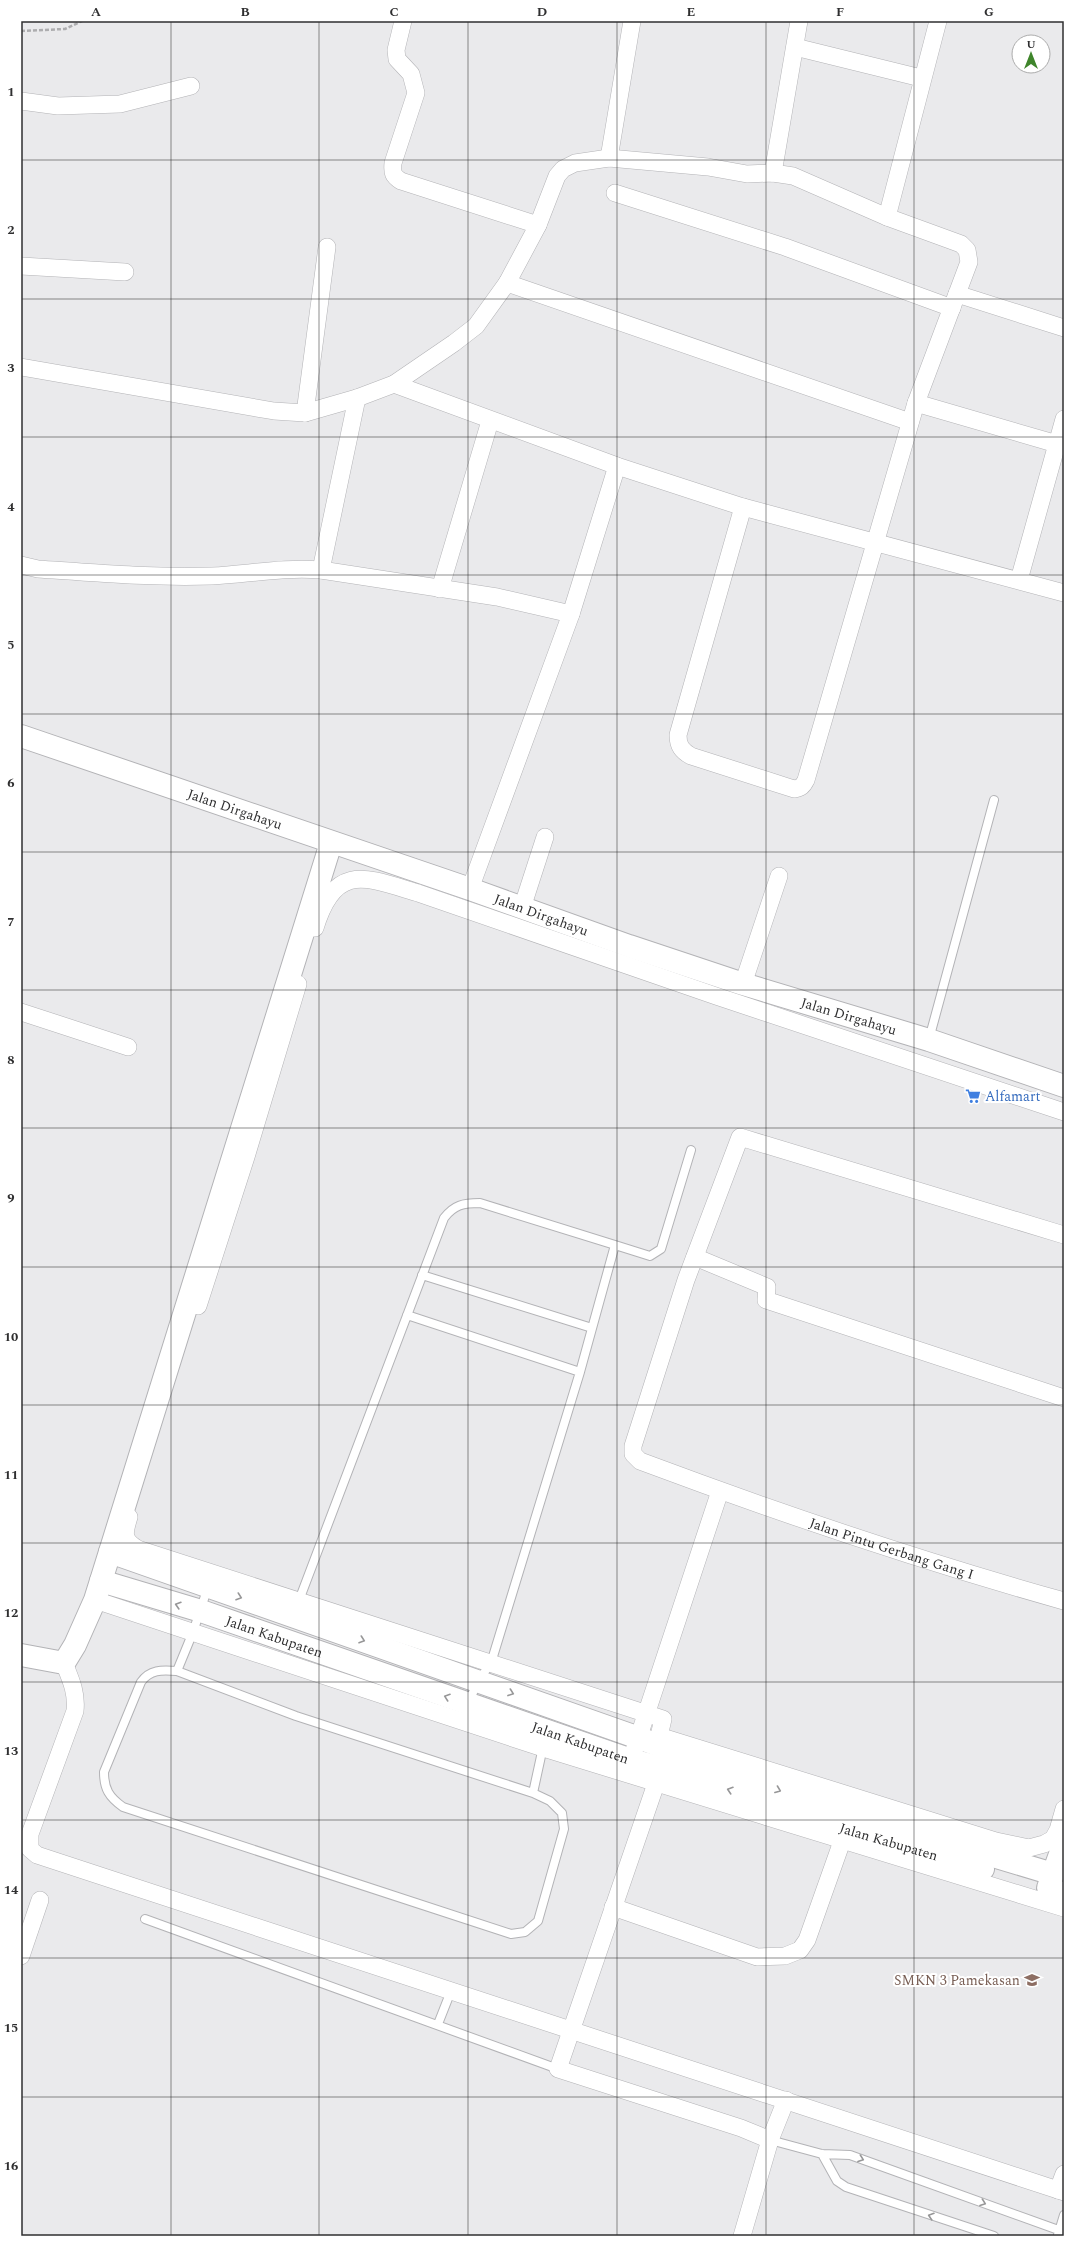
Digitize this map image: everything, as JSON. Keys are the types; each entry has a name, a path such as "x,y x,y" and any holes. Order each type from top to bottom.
{"street":[{"path":"403,21 396,50 397,59 411,74 416,93 393,163 392,173 395,178 538,225"},
{"path":"609,158 632,21"},
{"path":"773,173 799,21"},
{"path":"887,217 921,78 938,21"},
{"path":"795,47 921,78"},
{"path":"21,101 58,106 120,104 191,86"},
{"path":"21,367 274,411 305,413 357,398 394,384 476,326 507,283 538,225 557,176 563,169 575,163 609,158 708,167 747,174 773,173 793,176 810,182 887,217 961,244 967,250 969,262 910,422 806,780 803,786 794,789 691,756 684,753 678,741 678,735 743,507"},
{"path":"615,193 954,301 1064,328"},
{"path":"305,413 327,247"},
{"path":"21,266 126,272"},
{"path":"507,283 910,422"},
{"path":"394,384 490,421 617,466 743,507 875,541 1064,593"},
{"path":"321,570 357,398"},
{"path":"916,403 1060,445"},
{"path":"1019,580 1060,445 1064,419"},
{"path":"440,589 490,421"},
{"path":"470,889 571,614 617,466"},
{"path":"21,565 38,569 165,577 213,576 297,568 321,570 497,597 571,614"},
{"name":"Jalan Dirgahayu","path":"21,736 743,984 929,1040 1064,1086"},
{"path":"522,908 545,837"},
{"path":"64,1663 75,1645 98,1591 331,843"},
{"path":"743,984 779,876"},
{"path":"1064,1112 716,996 418,893 363,878 339,884 331,892 320,910 246,1157 124,1532 128,1541 138,1548 290,1622 491,1664 664,1719 659,1736 996,1841 1029,1848 1044,1844 1053,1839 1058,1830 1064,1809"},
{"path":"21,1012 128,1047"},
{"path":"1064,1235 740,1137 695,1257 768,1288 766,1300 1064,1398"},
{"name":"Jalan Pintu Gerbang Gang I","path":"695,1257 686,1280 634,1442 633,1454 640,1461 720,1491 972,1576 1064,1601"},
{"path":"631,1760 720,1491"},
{"name":"Jalan Kabupaten","path":"110,1552 208,1586 468,1704 548,1724 639,1738 663,1766 844,1835 1057,1884"},
{"path":"98,1591 193,1632 548,1724 663,1766 558,2069 741,2128 770,2140"},
{"name":"Jalan Kabupaten","path":"98,1591 201,1611 290,1622 478,1681 548,1724 631,1760 800,1798 1057,1884"},
{"path":"21,1655 64,1663"},
{"path":"64,1663 76,1692 75,1711 30,1834 30,1849 37,1855 1061,2191 1064,2174"},
{"path":"613,1907 758,1957 785,1956 800,1950 807,1940 844,1835 1064,1908"},
{"path":"1057,1884 1064,1843"},
{"path":"21,1956 40,1900"},
{"path":"742,2236 770,2140 786,2100"}],"lane":[{"path":"929,1040 994,800"},
{"path":"290,1622 444,1218 451,1209 464,1203 480,1203 650,1256 661,1249 691,1150"},
{"path":"468,1704 478,1681 491,1664 580,1372 615,1245"},
{"path":"422,1275 592,1328"},
{"path":"407,1315 580,1372"},
{"path":"177,1671 201,1611 208,1586"},
{"path":"161,1670 177,1671 296,1716 533,1793 550,1801 562,1813 564,1829 538,1921 525,1932 511,1934 123,1807 110,1798 104,1784 104,1772 141,1682 146,1676 161,1670"},
{"path":"533,1793 548,1724"},
{"path":"145,1919 438,2024 558,2069"},
{"path":"438,2024 451,1991"},
{"path":"770,2140 822,2154 850,2155 1060,2233 1064,2215"},
{"path":"822,2154 837,2181 846,2187 994,2236"}],"path":[{"path":"21,31 65,29 82,21"}],"place":[{"name":"Alfamart","path":"973,1096"},
{"name":"SMKN 3 Pamekasan","path":"1032,1980"}]}
